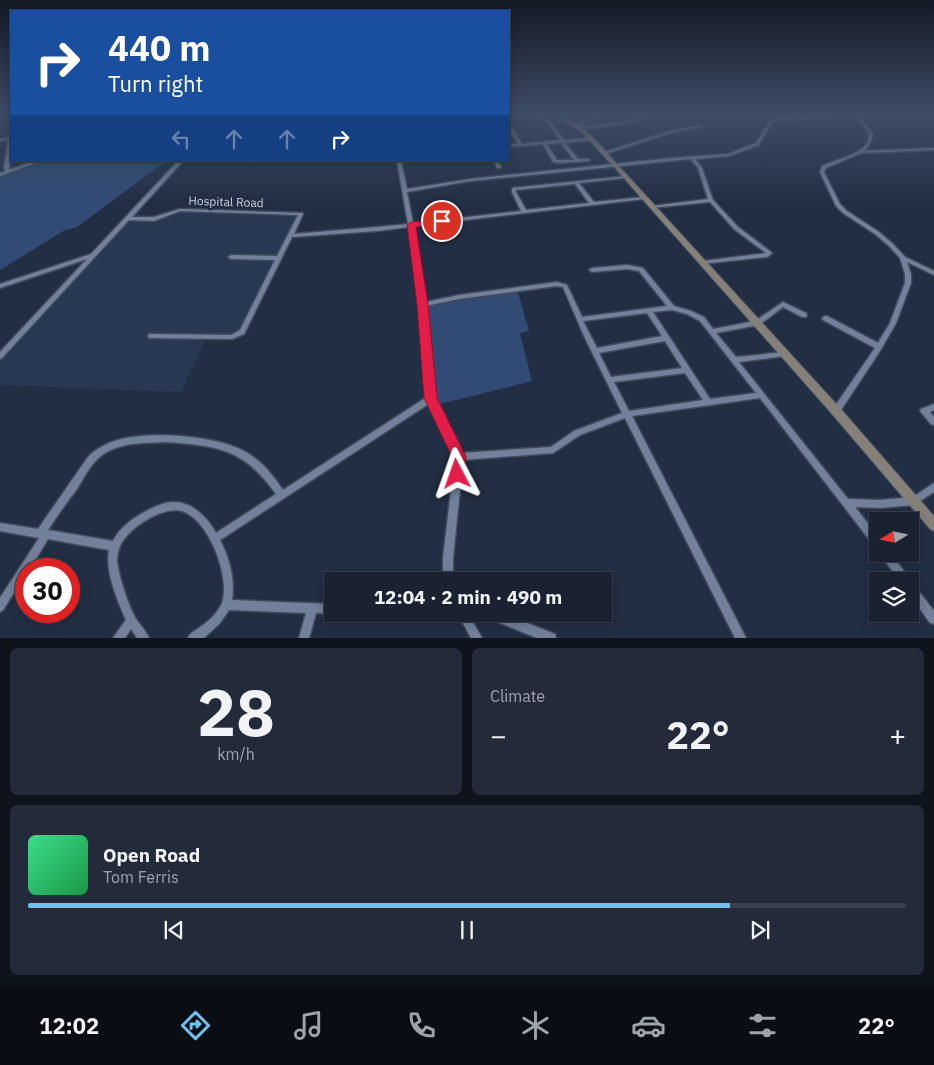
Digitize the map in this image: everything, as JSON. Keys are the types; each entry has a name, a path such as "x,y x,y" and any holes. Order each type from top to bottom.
{"main road":[{"path":"594,143 836,411 934,525"}],"street":[{"path":"544,143 555,160 560,162 587,160"},
{"path":"510,146 548,143"},
{"path":"564,143 578,161"},
{"path":"604,153 636,143"},
{"path":"405,191 470,180 729,155 759,143"},
{"path":"862,152 868,143"},
{"path":"6,171 10,144"},
{"path":"934,149 862,152 824,167 822,170 838,205 845,212 885,238 903,258 934,272"},
{"path":"692,158 700,168 711,200 736,228 769,253 767,255 703,263"},
{"path":"0,174 36,162"},
{"path":"0,356 179,162"},
{"path":"399,162 423,305 431,398 459,457 448,572"},
{"path":"496,162 499,167"},
{"path":"524,211 514,189 626,177"},
{"path":"576,182 592,204"},
{"path":"151,336 232,337 238,335 242,332 290,236 411,225 644,198"},
{"path":"652,207 711,200"},
{"name":"Hospital Road","path":"127,218 154,219 180,210 301,214 290,236"},
{"path":"0,286 92,256"},
{"path":"231,257 279,258"},
{"path":"836,411 879,348 893,323 908,283 903,258"},
{"path":"592,270 627,267 641,269 672,308"},
{"path":"423,305 459,297 561,284 565,286 595,352 741,638"},
{"path":"713,331 757,323 782,304 804,315"},
{"path":"580,319 672,308 696,315 713,331 869,532"},
{"path":"648,311 708,402"},
{"path":"825,318 879,348"},
{"path":"595,352 666,338"},
{"path":"734,360 785,354"},
{"path":"610,380 687,370"},
{"path":"459,457 553,450 577,433 627,414 762,395"},
{"path":"216,538 431,398"},
{"path":"934,407 924,411 934,422"},
{"path":"0,607 86,466 98,453 112,445 126,441 166,440 197,442 222,447 238,452 252,461 266,473 281,494"},
{"path":"847,502 887,504 914,501 934,487"},
{"path":"144,638 130,622 114,571 115,546 123,533 139,520 160,508 174,506 187,508 216,538 221,548 228,576 226,605 206,633 193,638"},
{"path":"0,527 115,546"},
{"path":"891,562 899,572"},
{"path":"919,599 934,619"},
{"path":"226,605 324,609"},
{"path":"304,638 312,608"},
{"path":"118,638 130,622"},
{"path":"468,622 477,638"},
{"path":"512,622 551,638"}],"shaded area":[{"path":"38,162 165,162 77,227 65,230 0,270 0,177"},
{"path":"180,211 300,214 242,331 233,337 207,336 181,392 0,385 0,356 127,219 151,219"},
{"path":"517,289 529,331 520,333 532,381 432,406 422,305"}],"route":[{"path":"442,221 411,225 426,330 431,398 459,457 457,474"}]}
